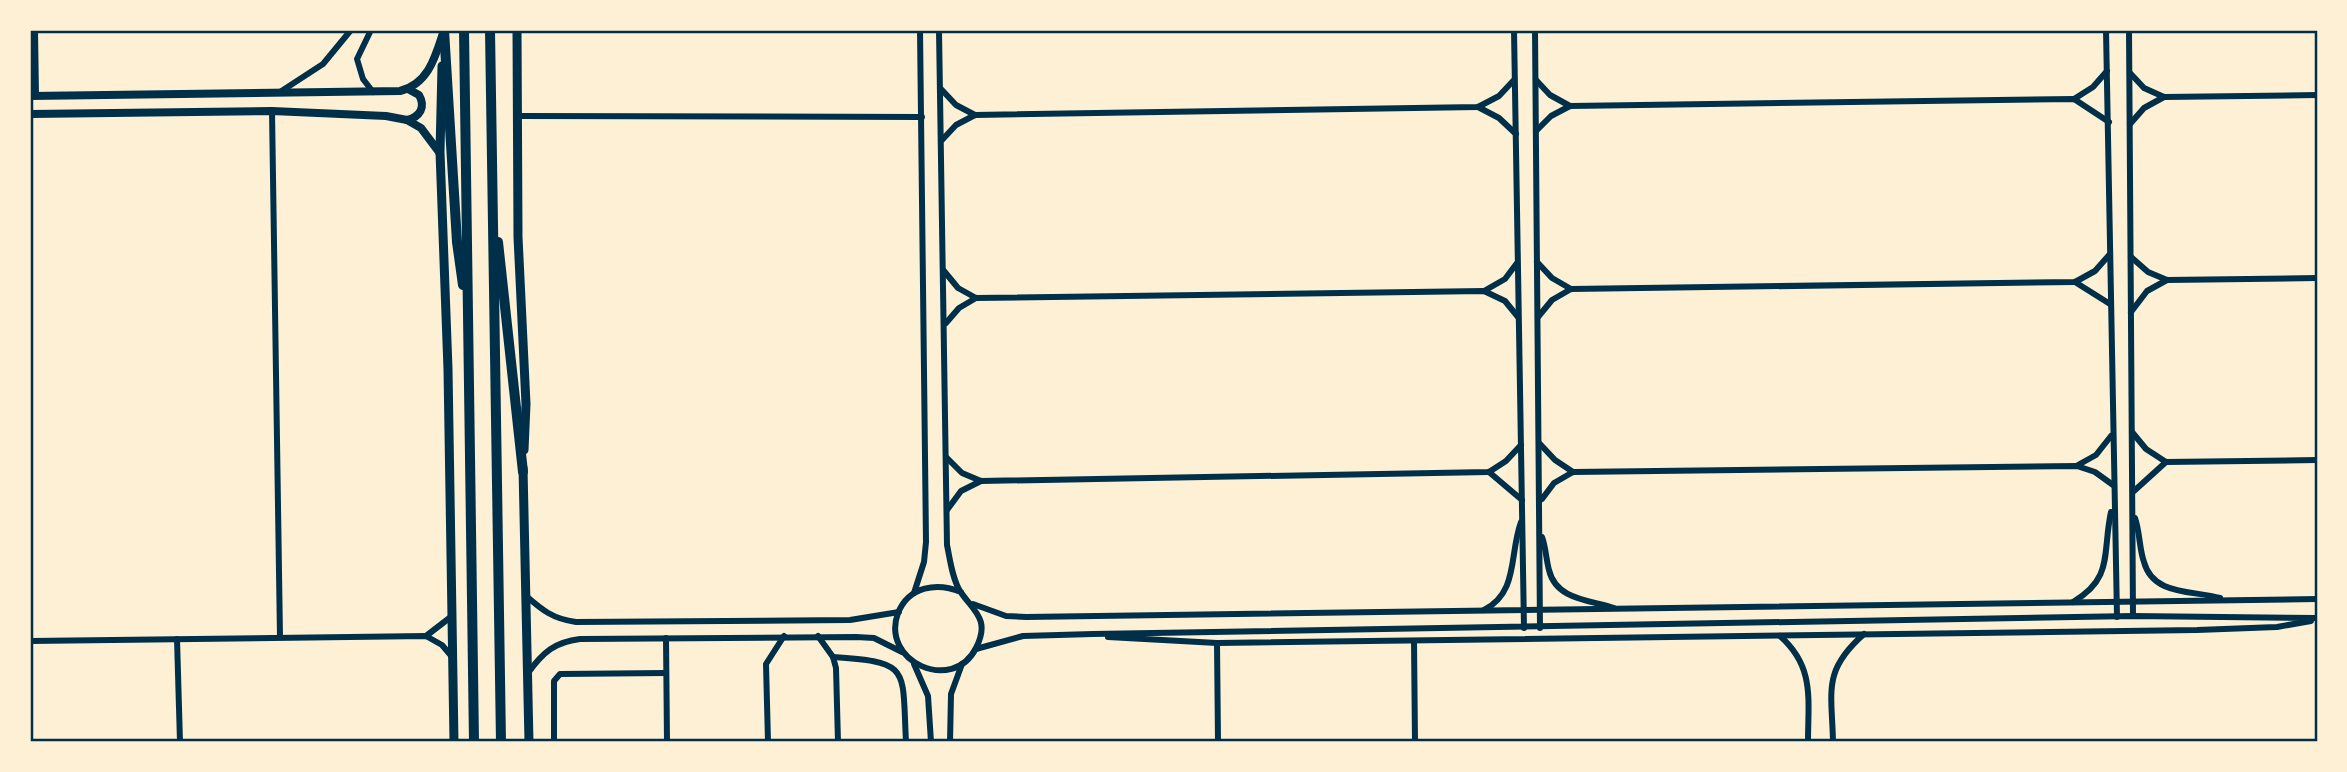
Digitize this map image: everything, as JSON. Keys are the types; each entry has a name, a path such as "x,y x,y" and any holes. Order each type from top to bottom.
{"highway":[{"path":"444,30 457,242 469,327"},
{"path":"464,30 474,742"},
{"path":"490,30 501,742"},
{"path":"494,218 505,281 523,472"}],"main road":[{"path":"408,89 429,70 444,30"},
{"path":"444,30 440,152 448,369 454,742"},
{"path":"517,30 518,237 526,404 523,472 529,742"},
{"path":"33,96 275,95 408,89 419,95 422,107 419,115 407,120"},
{"path":"30,114 272,111 386,116 407,120 426,132 440,152"}],"street":[{"path":"33,96 35,30"},
{"path":"275,95 323,64 351,30"},
{"path":"371,30 357,59 363,79 373,92"},
{"path":"903,652 896,633 899,612 913,594 924,562 926,542 920,30"},
{"path":"939,30 947,545 961,592 973,604 1006,616 1026,617 2317,598"},
{"path":"1514,30 1524,628"},
{"path":"1535,30 1540,628"},
{"path":"2106,30 2117,617"},
{"path":"2129,30 2133,616"},
{"path":"1536,131 1551,116 1570,106 2074,99 2093,87 2107,70"},
{"path":"2130,73 2144,88 2164,97 2317,95"},
{"path":"942,141 956,125 975,115 1478,107 1499,96 1515,78"},
{"path":"1535,78 1550,95 1570,106"},
{"path":"941,89 956,105 975,115"},
{"path":"2129,125 2144,108 2164,97"},
{"path":"2074,99 2109,122"},
{"path":"1478,107 1499,118 1516,134"},
{"path":"272,111 280,637"},
{"path":"519,116 922,117"},
{"path":"1538,317 1552,300 1571,289 2075,282 2095,271 2110,254"},
{"path":"2131,257 2148,272 2168,280 2317,278"},
{"path":"1484,291 1505,279 1518,262"},
{"path":"1537,262 1552,278 1571,289"},
{"path":"944,271 958,288 976,298"},
{"path":"2130,312 2147,291 2168,280"},
{"path":"2075,282 2110,304"},
{"path":"945,324 959,308 976,298 1484,291 1505,301 1519,318"},
{"path":"2131,431 2146,449 2166,462"},
{"path":"2077,466 2096,455 2112,434"},
{"path":"1540,444 1555,460 1573,472"},
{"path":"947,457 961,472 981,481 1489,472 1506,461 1521,445"},
{"path":"2133,493 2147,475 2166,462 2317,460"},
{"path":"1541,501 1554,484 1573,472 2077,466 2095,471 2113,485"},
{"path":"1489,472 1522,500"},
{"path":"947,510 961,491 981,481"},
{"path":"2073,603 2092,589 2103,573 2113,500"},
{"path":"2133,510 2145,566 2154,580 2169,588 2225,600"},
{"path":"1483,611 1496,603 1510,583 1522,517"},
{"path":"1541,530 1548,569 1555,585 1571,597 1619,610"},
{"path":"913,594 937,586 961,592"},
{"path":"525,595 558,620 576,622 850,620 899,612"},
{"path":"950,742 951,694 962,664 976,649 981,626 973,604"},
{"path":"426,636 452,616"},
{"path":"976,649 1014,638 1093,634 2133,616 2317,619"},
{"path":"1093,634 1129,640 1217,643 1414,641 2210,630 2277,628 2317,619"},
{"path":"1833,742 1833,671 1846,649 1865,633"},
{"path":"30,640 426,636 442,645 453,658"},
{"path":"528,673 546,651 566,641 784,636 874,638 903,652 913,663 928,696 931,742"},
{"path":"768,742 766,664 784,636"},
{"path":"818,636 833,657 838,742"},
{"path":"1780,636 1803,662 1807,673 1808,742"},
{"path":"666,638 667,742"},
{"path":"177,639 180,742"},
{"path":"1414,641 1415,742"},
{"path":"1217,643 1219,742"},
{"path":"833,657 879,660 894,670 903,685 906,742"},
{"path":"913,663 937,671 962,664"},
{"path":"554,742 554,681 560,674 666,673"}]}
